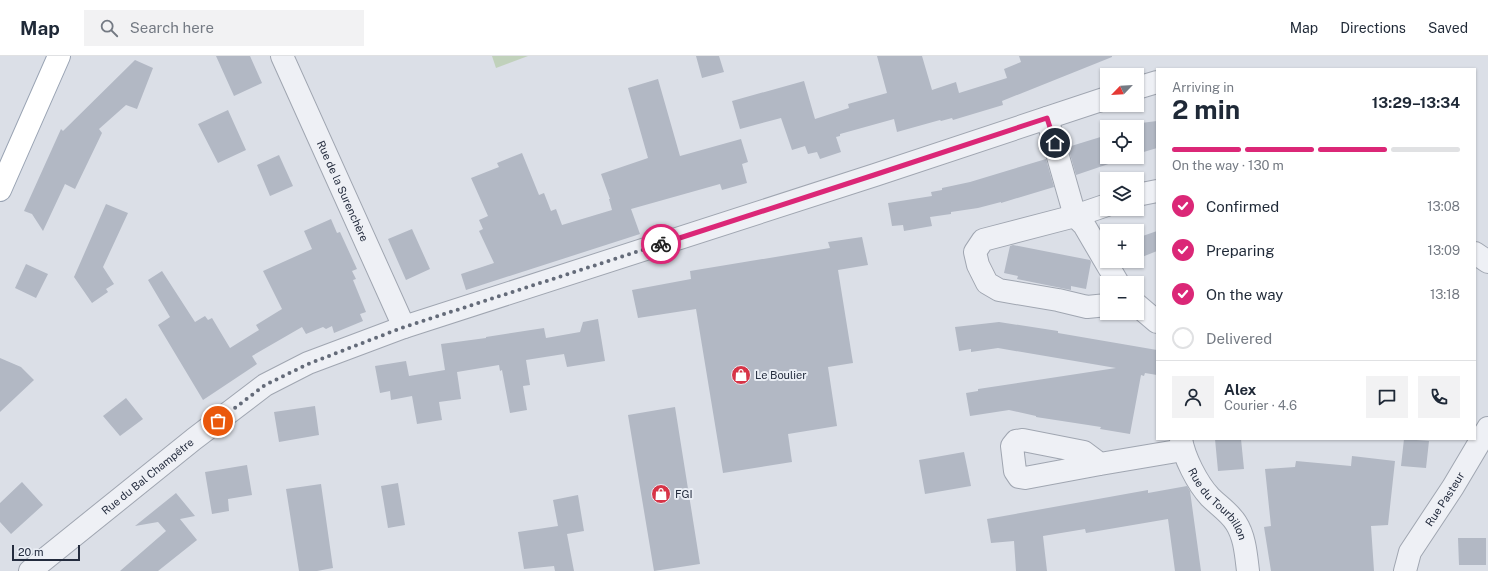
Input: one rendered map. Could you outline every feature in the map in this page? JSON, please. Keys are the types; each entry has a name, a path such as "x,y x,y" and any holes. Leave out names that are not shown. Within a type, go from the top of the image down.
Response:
{"main road":[{"path":"0,190 59,56"}],"street":[{"name":"Rue de la Surenchère","path":"282,56 404,327"},
{"path":"1144,86 1156,82"},
{"name":"Rue du Bal Champêtre","path":"30,571 188,444 265,385 308,364 404,327 1100,100"},
{"path":"1047,118 1076,216 1084,224 1114,276"},
{"path":"1144,194 1156,191"},
{"path":"1100,207 1076,216 983,240 975,252 978,265 987,284 999,290 1087,307 1100,306"},
{"path":"1476,253 1488,262"},
{"path":"1144,311 1156,321"},
{"name":"Rue Pasteur","path":"1405,571 1410,552 1453,487 1488,428"},
{"path":"1100,464 1182,445"},
{"name":"Rue du Tourbillon","path":"1182,445 1198,481 1209,496 1236,523 1243,541 1248,571"}],"green space":[{"path":"492,56 528,56 496,68"}],"building":[{"path":"216,56 250,56 262,83 234,96"},
{"path":"696,56 719,56 724,72 702,78"},
{"path":"877,56 922,56 932,90 956,82 959,93 1007,78 1004,69 1021,62 1019,56 1112,57 1002,101 1003,105 953,120 952,118 940,120 897,132 894,119 840,134 840,136 836,137 841,152 820,159 817,152 808,154 805,146 792,150 781,118 740,129 732,101 804,81 815,119 849,108 848,104 887,93"},
{"path":"135,60 153,68 137,109 126,105 99,129 102,133 75,189 65,184 43,231 32,214 24,211 61,129 63,131"},
{"path":"658,79 680,156 741,139 748,162 742,164 747,183 722,190 720,184 631,209 640,234 466,290 461,274 494,263 479,231 483,229 479,220 488,216 471,178 499,167 497,163 522,153 539,195 544,193 551,211 556,209 562,225 612,210 610,199 601,174 648,158 628,88"},
{"path":"228,110 246,150 218,163 198,124"},
{"path":"1156,121 1156,148 1144,152 1144,123"},
{"path":"1100,137 1100,164 1108,164 1076,175 1068,147"},
{"path":"279,155 293,186 270,196 257,165"},
{"path":"1046,159 1054,187 1001,203 930,217 932,226 904,231 903,225 892,226 888,203 932,196 931,192 942,190 942,188 970,182"},
{"path":"106,204 128,213 103,267 114,284 106,289 108,292 92,303 74,277"},
{"path":"331,219 337,233 340,232 357,269 352,271 356,279 353,280 366,312 360,314 363,321 334,333 332,326 326,329 323,327 306,334 302,327 252,356 257,364 203,400 158,325 170,317 148,280 162,271 195,322 205,316 208,320 212,318 230,348 259,330 256,325 282,309 263,271 312,249 304,231"},
{"path":"412,229 430,269 406,280 388,239"},
{"path":"1156,231 1156,251 1144,256 1144,236"},
{"path":"862,237 868,265 838,270 853,363 828,367 837,426 788,434 792,462 723,473 696,309 638,318 632,290 691,279 690,271 830,248 828,242"},
{"path":"1013,245 1090,260 1091,262 1086,289 1071,286 1071,290 1017,279 1018,276 1004,273 1010,246"},
{"path":"26,264 48,274 36,298 15,288"},
{"path":"598,319 605,361 567,367 564,354 526,360 530,385 523,386 527,410 510,413 502,370 500,371 499,365 457,372 461,399 439,402 442,420 417,424 412,396 391,400 390,391 380,393 375,366 406,361 409,376 445,370 441,344 544,328 546,338 580,332 583,322"},
{"path":"999,322 1058,331 1058,333 1156,350 1156,375 1145,373 1144,376 1141,375 1130,434 1100,429 1101,427 1036,417 1009,410 970,416 966,393 978,391 978,389 1116,368 998,348 971,352 971,349 959,351 955,327"},
{"path":"0,358 21,367 34,380 0,412"},
{"path":"126,398 143,419 120,436 103,416"},
{"path":"315,406 319,435 279,442 274,412"},
{"path":"675,407 700,564 654,571 628,415"},
{"path":"1215,440 1241,440 1244,469 1218,471"},
{"path":"1404,440 1429,441 1426,468 1401,466"},
{"path":"964,452 971,486 925,494 919,460"},
{"path":"1352,456 1395,461 1388,525 1371,526 1374,571 1271,571 1264,527 1271,526 1265,469 1295,467 1296,461 1351,466"},
{"path":"247,465 252,495 228,499 229,511 212,514 205,472"},
{"path":"22,482 43,505 11,534 0,522 0,503"},
{"path":"398,483 405,525 388,528 381,486"},
{"path":"321,484 333,568 317,571 299,571 286,489"},
{"path":"1187,486 1190,491 1201,571 1175,571 1168,519 1086,533 1085,529 1043,536 1047,571 1016,571 1014,541 991,543 987,519 1148,490 1148,493"},
{"path":"176,493 195,516 180,519 197,540 158,571 120,571 166,531 158,522 135,526"},
{"path":"578,495 584,531 567,534 574,571 555,571 554,566 524,569 518,532 558,526 553,500"},
{"path":"1458,538 1486,538 1486,565 1459,565"}],"way so far":[{"path":"218,421 265,385 308,364 404,327 661,244"}],"place":[{"name":"Le Boulier","path":"741,375"},
{"name":"FGI","path":"661,494"}],"route":[{"path":"661,244 1047,118 1055,143"}]}
